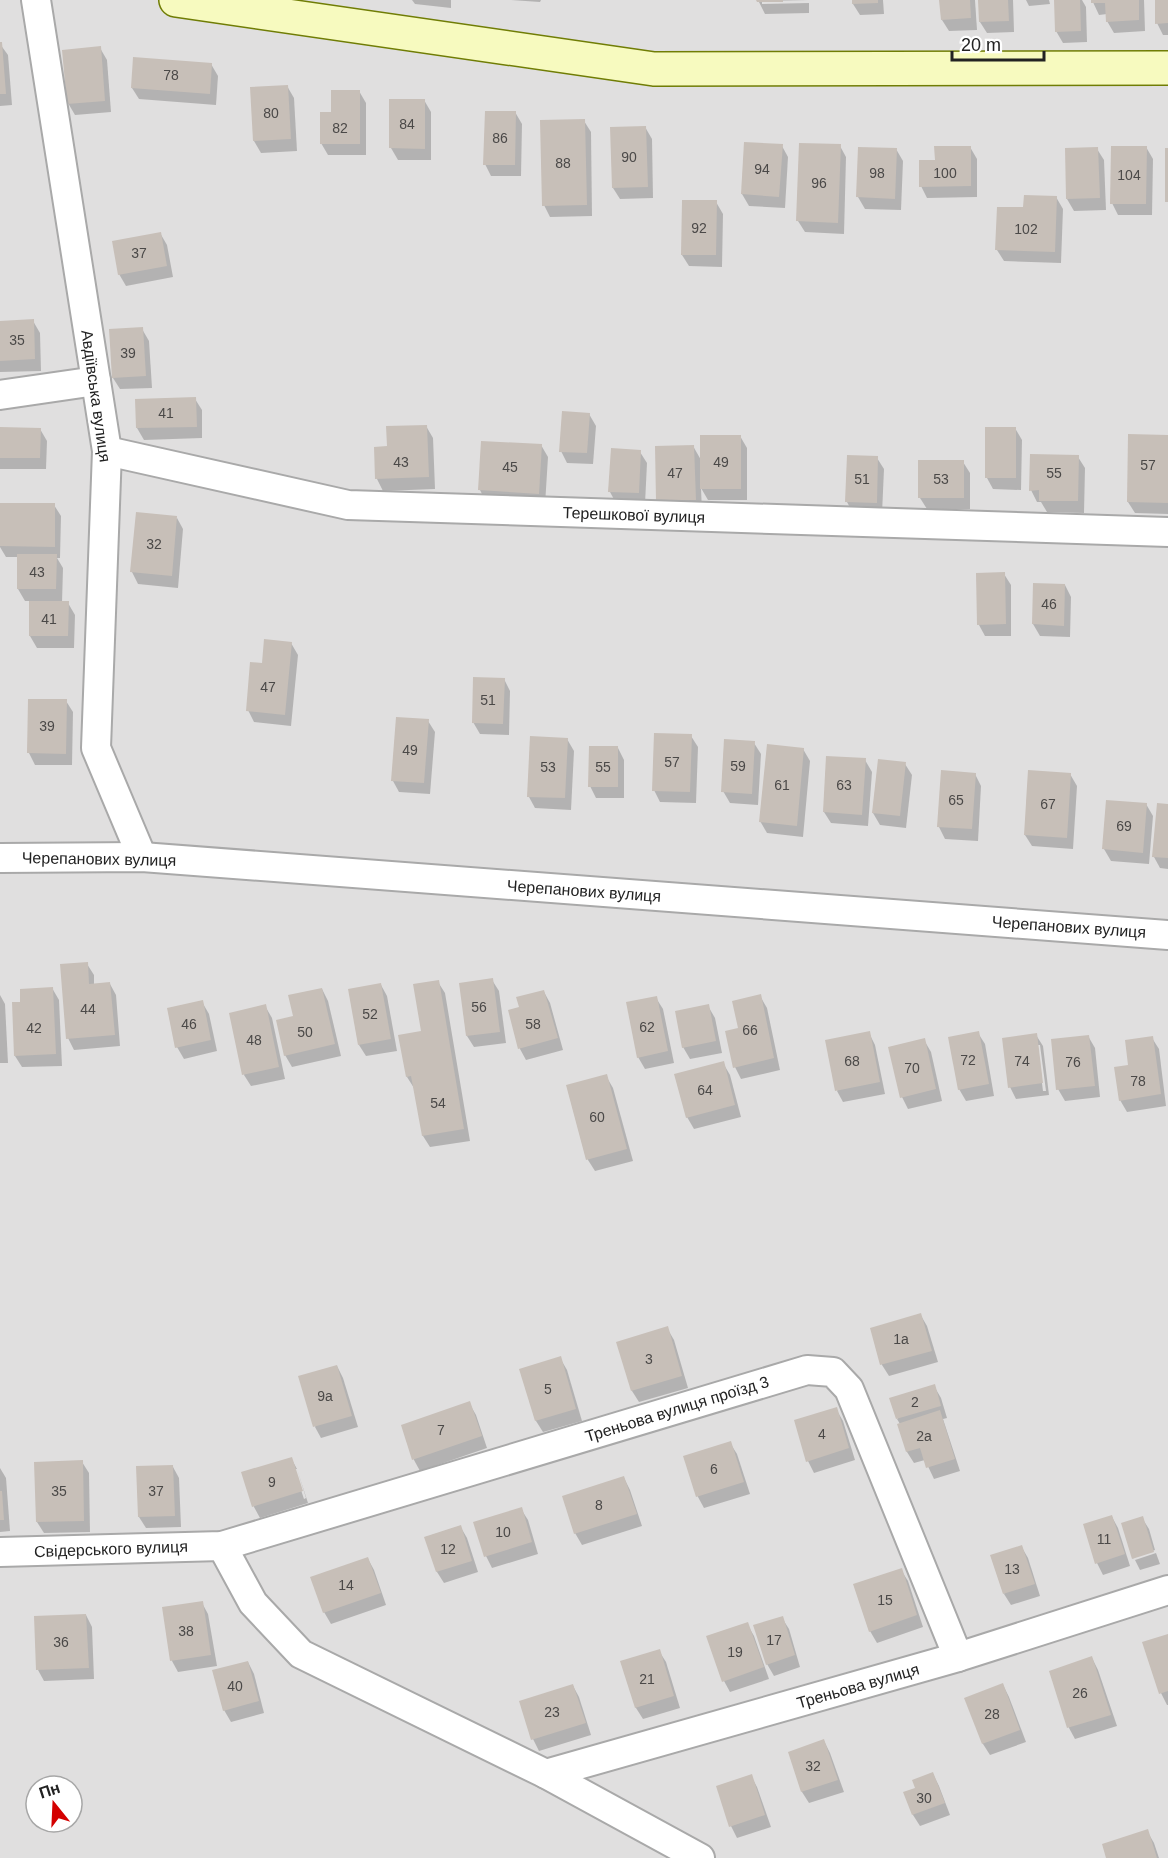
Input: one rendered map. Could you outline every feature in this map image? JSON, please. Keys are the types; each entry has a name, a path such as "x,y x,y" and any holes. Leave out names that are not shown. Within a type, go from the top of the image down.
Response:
{"street":[{"name":"Авдіївська вулиця","path":"36,0 107,451 96,748 142,857"},
{"path":"176,0 654,69 1168,68"},
{"path":"0,395 96,381"},
{"name":"Терешкової вулиця","path":"107,451 348,506 1168,532"},
{"name":"Черепанових вулиця","path":"0,858 142,857 1168,935"},
{"name":"Треньова вулиця проїзд 3","path":"222,1545 807,1370 833,1372 849,1389 958,1657"},
{"path":"222,1545 253,1603 302,1654 546,1774 700,1858"},
{"name":"Свiдерського вулиця","path":"0,1552 222,1545"},
{"name":"Треньова вулиця","path":"546,1774 958,1657 1168,1590"}],"shaded area":[{"path":"0,0 1168,0 1168,1858 0,1858"}],"building":[{"path":"756,0 783,0 783,2 757,2"},
{"path":"852,0 878,0 878,3 852,4"},
{"path":"939,0 970,0 971,18 941,20"},
{"path":"978,0 1008,0 1009,21 979,22"},
{"path":"1054,0 1080,0 1081,31 1055,32"},
{"path":"1091,0 1139,0 1139,20 1106,22 1105,3 1091,3"},
{"path":"1155,0 1168,0 1168,23 1155,24"},
{"path":"0,42 2,42 6,94 0,94"},
{"path":"101,46 105,101 67,104 62,50"},
{"path":"133,57 212,63 210,94 131,88"},
{"path":"288,85 291,139 253,141 250,87"},
{"path":"331,90 360,90 360,144 320,144 320,112 331,112"},
{"path":"389,99 425,99 425,149 389,148"},
{"path":"485,111 516,111 515,165 483,165"},
{"path":"585,119 587,205 542,206 540,120"},
{"path":"646,126 648,187 612,188 610,127"},
{"path":"744,142 783,144 779,197 741,194"},
{"path":"799,143 841,144 838,223 796,221"},
{"path":"934,146 971,146 971,186 919,187 919,160 935,160"},
{"path":"1111,146 1147,146 1146,204 1110,204"},
{"path":"858,147 897,148 895,199 856,197"},
{"path":"1098,147 1100,198 1066,199 1065,148"},
{"path":"1165,148 1168,148 1168,202 1165,202"},
{"path":"1024,195 1057,196 1055,252 995,250 997,207 1023,207"},
{"path":"682,200 717,200 716,255 681,255"},
{"path":"161,232 167,266 118,275 112,241"},
{"path":"34,319 35,359 0,361 0,321"},
{"path":"143,327 146,376 112,378 109,329"},
{"path":"196,397 197,427 136,428 135,399"},
{"path":"562,411 590,413 587,453 559,452"},
{"path":"427,425 429,477 375,479 374,447 387,446 386,426"},
{"path":"0,427 41,428 40,458 0,458"},
{"path":"985,427 1016,427 1016,478 985,478"},
{"path":"1128,434 1168,435 1168,503 1127,502"},
{"path":"700,435 741,435 741,489 700,489"},
{"path":"481,441 542,444 539,494 478,490"},
{"path":"694,445 696,500 656,501 655,446"},
{"path":"611,448 641,450 639,493 608,492"},
{"path":"1030,454 1079,455 1078,501 1039,501 1039,490 1029,491"},
{"path":"847,455 878,456 877,503 845,502"},
{"path":"918,460 964,460 964,498 918,498"},
{"path":"0,503 55,503 55,547 0,546"},
{"path":"136,512 177,516 172,576 130,572"},
{"path":"17,554 57,554 56,589 17,589"},
{"path":"1005,572 1006,624 977,625 976,573"},
{"path":"1033,583 1065,584 1064,626 1032,624"},
{"path":"29,601 69,601 68,636 29,636"},
{"path":"264,639 292,642 285,715 246,711 250,662 262,663"},
{"path":"473,677 505,678 503,724 472,723"},
{"path":"28,699 67,699 66,754 27,753"},
{"path":"396,717 429,719 424,783 391,781"},
{"path":"654,733 692,734 690,792 652,791"},
{"path":"530,736 568,738 565,798 527,797"},
{"path":"724,739 755,741 752,794 721,792"},
{"path":"767,744 804,748 797,826 759,822"},
{"path":"589,746 618,746 618,787 588,787"},
{"path":"826,756 866,758 862,815 823,812"},
{"path":"878,759 906,762 900,816 872,813"},
{"path":"941,770 976,773 972,829 937,827"},
{"path":"1028,770 1071,773 1067,838 1024,835"},
{"path":"1106,800 1147,803 1143,853 1102,849"},
{"path":"1157,803 1168,804 1168,858 1152,857"},
{"path":"88,962 89,984 110,982 115,1035 66,1039 60,964"},
{"path":"493,978 500,1032 466,1036 459,983"},
{"path":"439,980 464,1129 422,1136 411,1076 406,1077 398,1035 421,1031 413,984"},
{"path":"381,983 391,1039 358,1045 348,989"},
{"path":"53,987 56,1054 14,1056 12,1002 20,1002 20,989"},
{"path":"322,988 335,1044 284,1056 276,1020 293,1016 288,995"},
{"path":"544,990 558,1038 518,1049 508,1010 519,1007 516,997"},
{"path":"761,994 774,1058 733,1068 725,1031 738,1028 732,1001"},
{"path":"657,996 668,1051 637,1058 626,1002"},
{"path":"203,1000 211,1040 175,1048 167,1008"},
{"path":"266,1004 279,1067 242,1075 229,1013"},
{"path":"709,1004 716,1041 682,1048 675,1011"},
{"path":"870,1031 880,1082 835,1091 825,1040"},
{"path":"979,1031 989,1084 958,1090 948,1037"},
{"path":"1037,1033 1043,1083 1008,1088 1002,1038"},
{"path":"1089,1035 1095,1086 1056,1090 1051,1039"},
{"path":"1153,1036 1161,1094 1119,1101 1114,1067 1128,1065 1125,1040"},
{"path":"925,1038 936,1089 900,1098 888,1047"},
{"path":"724,1061 735,1105 686,1118 674,1074"},
{"path":"607,1074 627,1149 586,1160 566,1085"},
{"path":"921,1313 932,1351 880,1365 870,1328"},
{"path":"668,1326 682,1376 631,1391 616,1342"},
{"path":"561,1356 576,1409 535,1421 519,1369"},
{"path":"337,1365 352,1416 313,1427 298,1376"},
{"path":"935,1384 941,1406 896,1419 889,1398"},
{"path":"470,1401 482,1436 412,1460 401,1425"},
{"path":"837,1407 849,1448 806,1462 794,1420"},
{"path":"940,1410 955,1459 926,1468 920,1448 906,1452 897,1424"},
{"path":"731,1441 744,1482 696,1497 683,1456"},
{"path":"292,1457 303,1491 252,1507 241,1472"},
{"path":"83,1460 84,1521 36,1522 34,1462"},
{"path":"173,1465 175,1516 138,1517 136,1466"},
{"path":"624,1476 637,1514 574,1534 562,1496"},
{"path":"0,1491 2,1491 4,1520 0,1520"},
{"path":"522,1507 532,1542 484,1557 473,1522"},
{"path":"1112,1515 1125,1554 1095,1564 1083,1524"},
{"path":"1143,1516 1154,1552 1132,1559 1121,1523"},
{"path":"461,1525 472,1561 436,1572 424,1537"},
{"path":"1022,1545 1035,1584 1003,1594 990,1555"},
{"path":"368,1557 381,1593 323,1613 310,1577"},
{"path":"902,1568 917,1615 869,1632 853,1584"},
{"path":"203,1601 211,1655 170,1661 162,1607"},
{"path":"86,1614 89,1668 36,1670 34,1616"},
{"path":"783,1616 795,1655 766,1665 753,1625"},
{"path":"748,1622 764,1667 722,1682 706,1636"},
{"path":"1168,1634 1168,1691 1159,1694 1142,1642"},
{"path":"660,1649 674,1696 635,1708 620,1661"},
{"path":"1092,1656 1111,1715 1067,1728 1049,1671"},
{"path":"248,1661 259,1701 223,1711 212,1670"},
{"path":"1003,1683 1020,1730 982,1744 964,1698"},
{"path":"573,1684 586,1723 531,1740 519,1701"},
{"path":"824,1739 838,1780 801,1792 788,1752"},
{"path":"933,1772 945,1803 912,1815 903,1792 915,1788 912,1780"},
{"path":"752,1774 765,1815 729,1827 716,1786"},
{"path":"1148,1829 1157,1858 1106,1858 1102,1844"}]}
